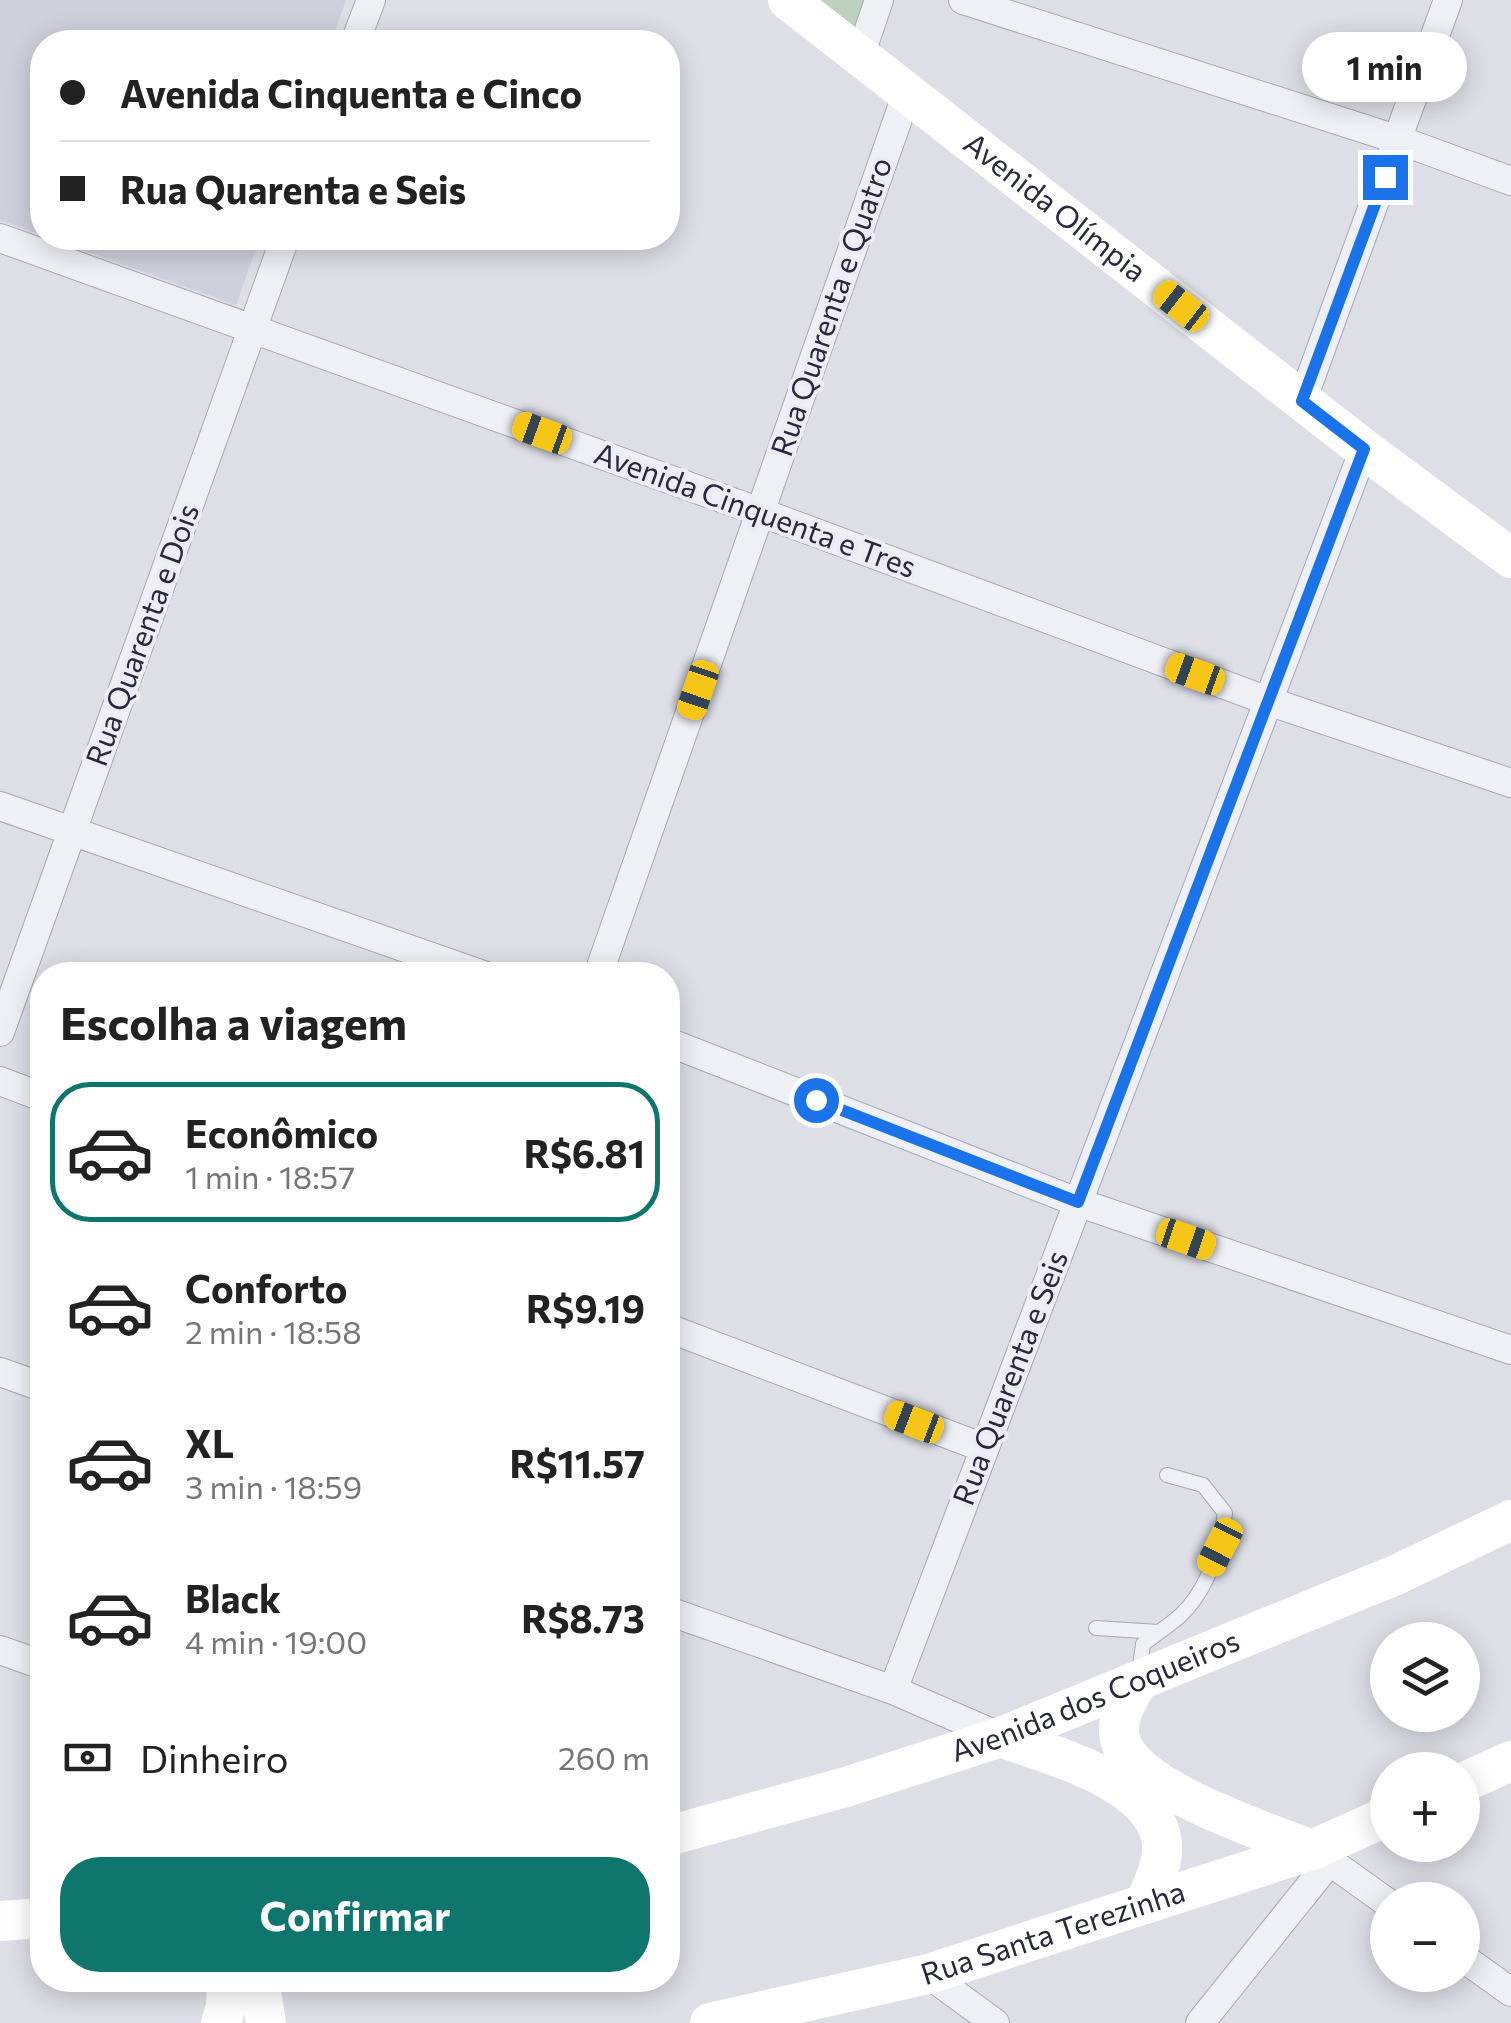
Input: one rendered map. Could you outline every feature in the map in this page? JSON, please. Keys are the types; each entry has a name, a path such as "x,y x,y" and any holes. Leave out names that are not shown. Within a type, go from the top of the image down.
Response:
{"main road":[{"name":"Avenida Olímpia","path":"788,0 1364,449 1511,558"},
{"name":"Avenida dos Coqueiros","path":"680,1833 846,1787 1001,1737 1398,1574 1511,1520"},
{"path":"1138,1681 1120,1716 1120,1741 1132,1763 1154,1782 1321,1856"},
{"path":"1001,1737 1086,1768 1119,1785 1144,1807 1161,1836 1160,1864 1144,1904"},
{"path":"1480,1775 1511,1761"},
{"name":"Rua Santa Terezinha","path":"710,2023 928,1974 1144,1904 1321,1856 1370,1827"},
{"path":"0,1921 30,1919"},
{"path":"220,2023 227,1992"},
{"path":"261,1992 266,2023"}],"street":[{"path":"359,30 370,0"},
{"path":"860,56 880,0"},
{"path":"962,0 1399,140 1511,182"},
{"path":"1302,401 1448,0"},
{"name":"Rua Quarenta e Quatro","path":"603,962 907,93"},
{"name":"Avenida Cinquenta e Tres","path":"0,238 30,249"},
{"name":"Avenida Cinquenta e Tres","path":"33,250 760,512 1268,701 1511,783"},
{"name":"Rua Quarenta e Dois","path":"0,1032 281,250"},
{"name":"Rua Quarenta e Seis","path":"892,1690 1364,449"},
{"path":"0,806 445,962"},
{"path":"680,1047 1078,1202 1511,1350"},
{"path":"0,1081 30,1092"},
{"path":"680,1333 984,1448"},
{"path":"0,1372 30,1383"},
{"path":"680,1614 892,1690 1001,1737"},
{"path":"0,1650 30,1661"},
{"path":"1200,2023 1321,1856 1370,1890"},
{"path":"1480,1970 1511,1992"},
{"path":"928,1974 995,2023"}],"lane":[{"path":"1138,1681 1143,1644 1192,1602 1220,1547 1225,1513 1203,1485 1167,1475"},
{"path":"1096,1628 1158,1632"}],"shaded area":[{"path":"0,0 346,0 335,30 30,30 30,231 0,220"},
{"path":"82,250 256,250 236,305"}],"green space":[{"path":"802,0 870,0 855,41"}],"route":[{"path":"816,1100 1078,1202 1364,449 1302,401 1385,177"}]}
